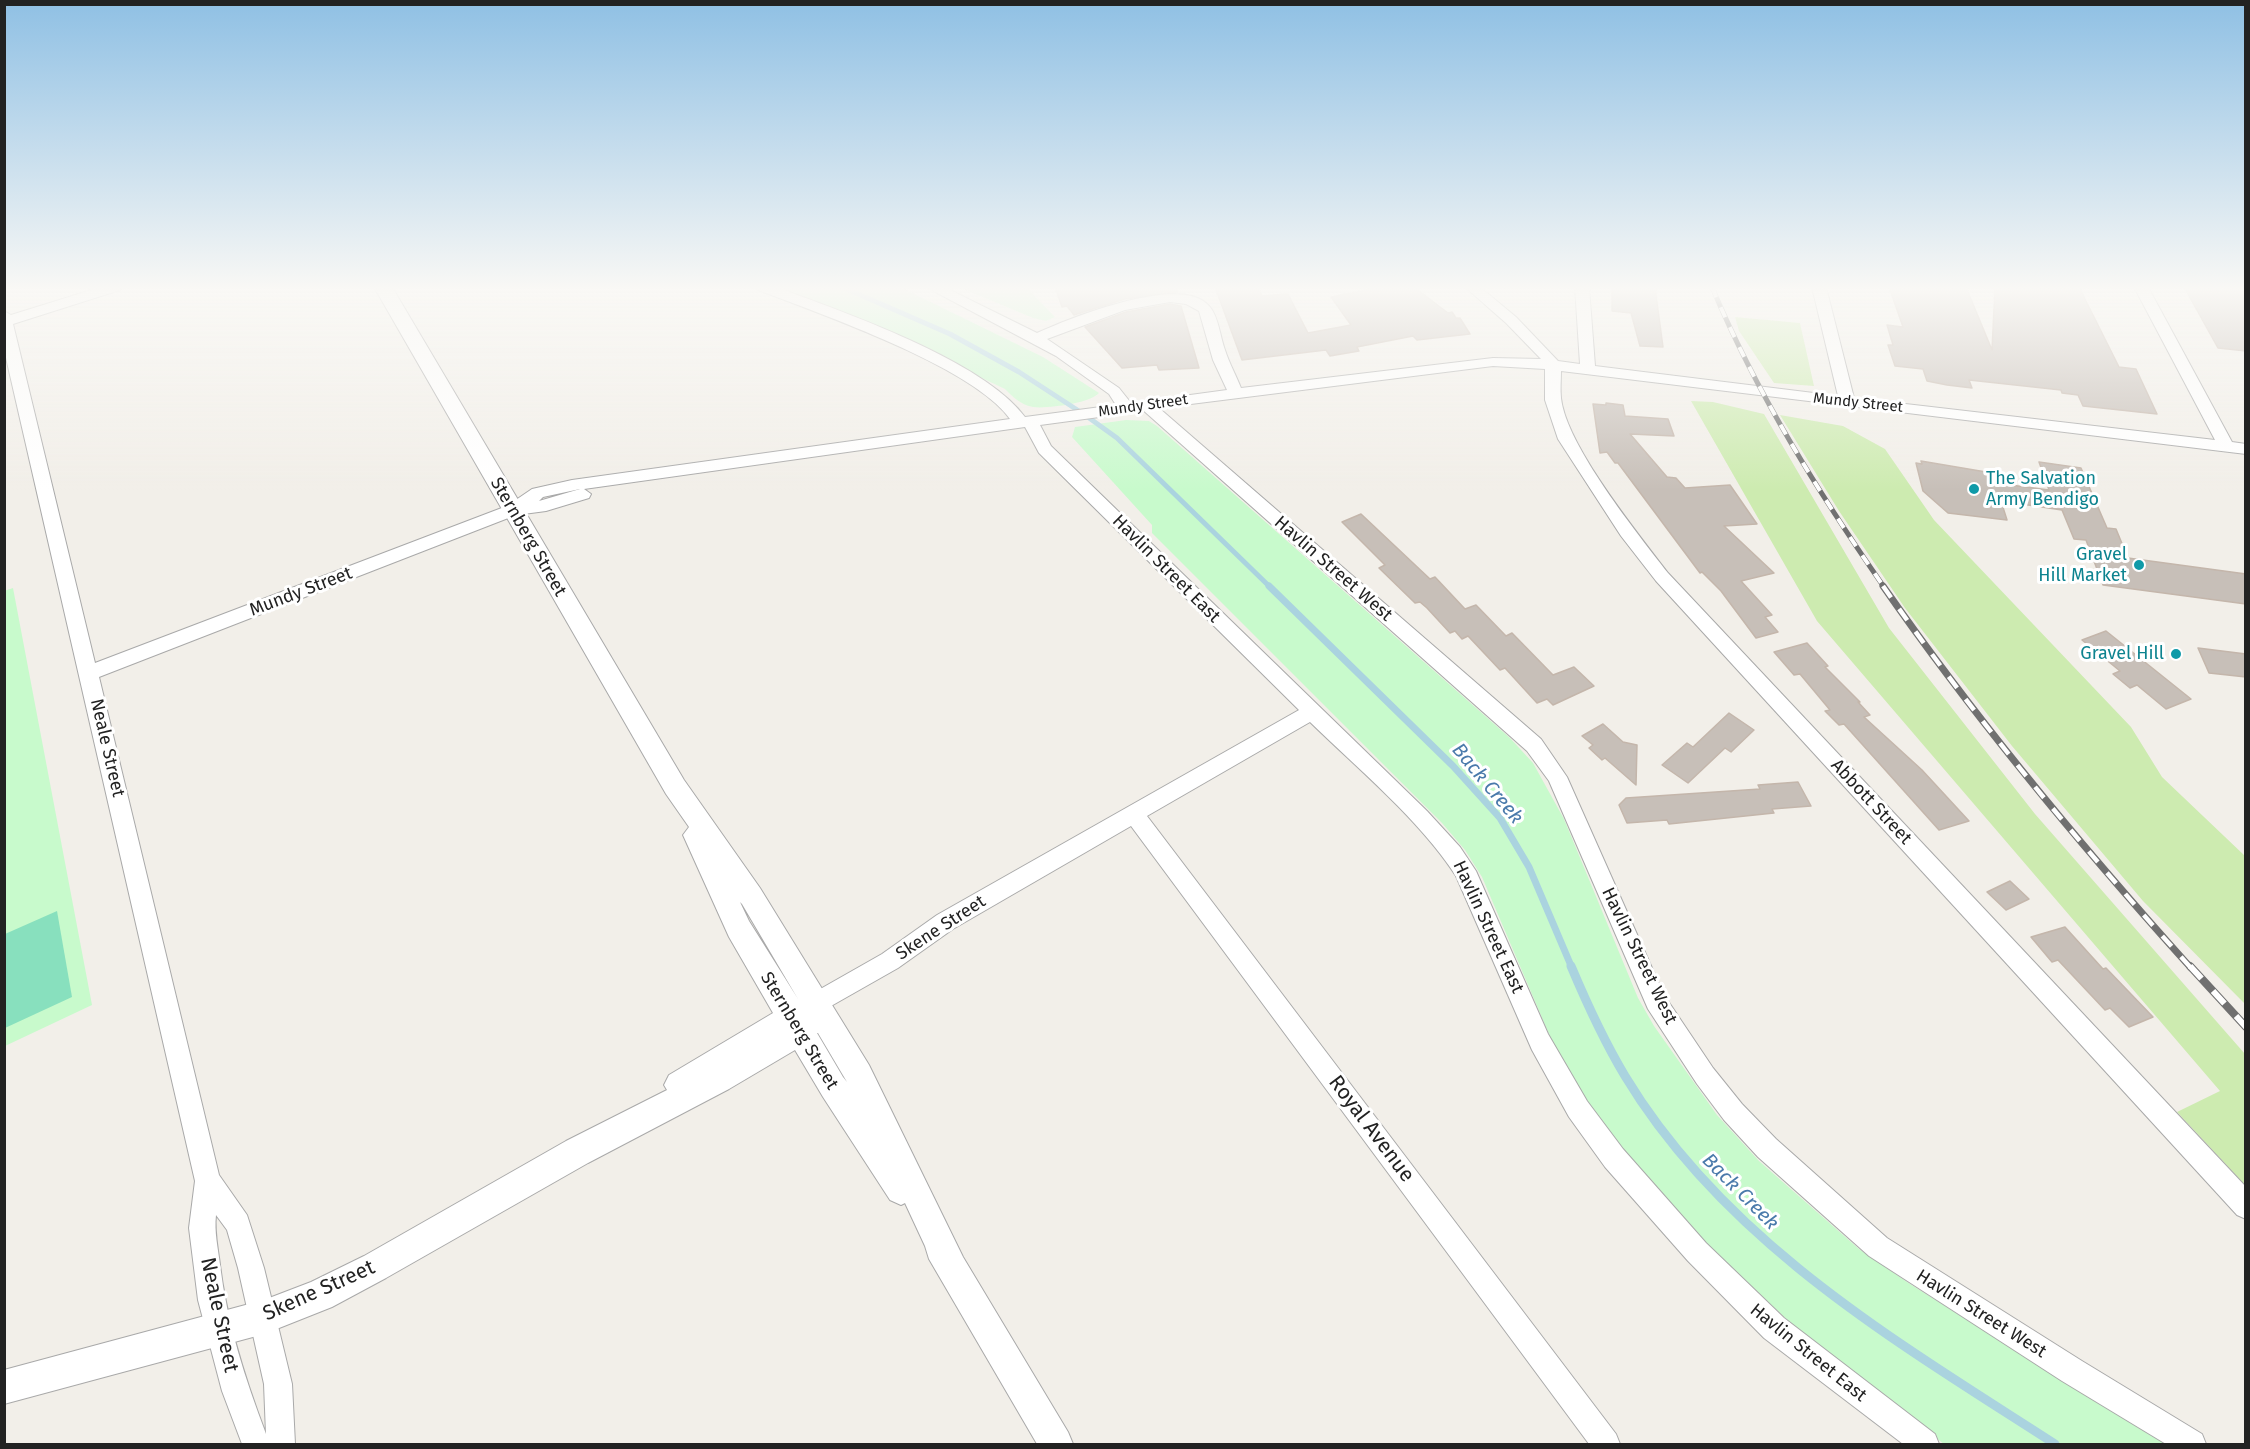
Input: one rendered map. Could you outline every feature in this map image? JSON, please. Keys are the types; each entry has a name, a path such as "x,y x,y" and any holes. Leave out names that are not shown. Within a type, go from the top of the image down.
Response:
{"street":[{"name":"Neale Street","path":"13,355 208,1182 202,1228 211,1300 246,1421 256,1444"},
{"name":"Sternberg Street","path":"422,355 675,786 750,896 859,1075 949,1261"},
{"name":"Havlin Street East","path":"922,355 978,384 1017,414 1045,449 1420,817 1459,862 1476,893 1545,1052 1578,1109 1614,1158 1697,1252 1774,1329 1925,1444"},
{"name":"Havlin Street West","path":"1061,355 1137,406 1158,417 1534,745 1557,777 1656,1002 1705,1076 1733,1112 1767,1148 1878,1247 2062,1365 2192,1444"},
{"path":"1219,355 1236,393"},
{"path":"1545,355 1553,365"},
{"path":"1587,355 1588,371"},
{"path":"1836,355 1847,402"},
{"path":"2177,355 2227,447"},
{"name":"Mundy Street","path":"90,673 513,510 546,505 650,476 1137,406 1472,363 1515,362 1553,365 2246,449"},
{"name":"Abbott Street","path":"1553,365 1553,400 1566,439 1642,553 2246,1206"},
{"name":"Skene Street","path":"4,1387 264,1317 303,1303 345,1283 577,1152 718,1079 818,1007 890,961 945,922 1311,712"},
{"name":"Sternberg Street","path":"675,786 728,907 795,1024 832,1087 949,1261 1056,1444"},
{"name":"Royal Avenue","path":"1134,814 1606,1444"},
{"name":"Neale Street","path":"208,1182 238,1224 264,1317 278,1383 281,1444"}],"green space":[{"path":"932,355 1038,355 1099,393 1087,400 1048,407 1033,407 1017,400 1005,389"},
{"path":"1755,355 1807,355 1814,386 1774,383"},
{"path":"1691,401 1713,402 1764,414 1889,628 2035,814 2245,1054 2245,1185 2177,1112 2220,1091 1817,621"},
{"path":"1780,415 1843,426 1885,449 1934,520 2131,727 2162,777 2245,856 2245,1004 2143,901 2012,746 1905,608 1839,511"},
{"path":"1126,420 1149,421 1157,426 1510,738 1533,763 1564,819 1638,998 1654,1026 1717,1115 1759,1161 1859,1249 1910,1284 2166,1444 1944,1444 1812,1343 1677,1217 1601,1126 1551,1039 1482,877 1465,850 1442,823 1152,533 1152,525 1072,437 1075,427"},
{"path":"13,588 92,1005 5,1046 4,591"},
{"path":"57,911 72,997 5,1028 5,934"}],"building":[{"path":"1110,355 1195,355 1199,368 1159,370 1157,365 1122,368"},
{"path":"1240,355 1287,355 1242,360"},
{"path":"1891,355 2113,355 2119,367 2136,369 2157,414 2083,406 2078,395 2062,393 2061,390 1969,380 1972,388 1947,385 1927,381 1923,369 1895,366"},
{"path":"1606,403 1623,405 1625,416 1668,419 1674,436 1630,434 1667,477 1676,478 1685,488 1730,485 1757,524 1724,526 1774,573 1741,581 1772,615 1765,617 1778,632 1756,638 1721,591 1702,572 1700,573 1618,463 1615,463 1607,452 1600,453 1593,404 1606,405"},
{"path":"1921,461 1992,473 1995,483 2049,490 2039,462 2081,468 2107,528 2116,529 2128,558 2246,574 2246,604 2103,585 2086,540 2074,539 2062,510 2001,501 2007,520 1948,513 1923,491 1916,463 1922,464"},
{"path":"1361,514 1430,579 1435,577 1465,609 1476,605 1506,636 1512,633 1553,675 1574,667 1594,686 1553,705 1547,699 1537,703 1505,668 1500,670 1468,636 1462,639 1455,631 1450,633 1427,608 1420,602 1415,603 1379,568 1385,565 1342,522"},
{"path":"2106,631 2191,699 2166,709 2137,685 2130,688 2113,674 2120,671 2082,640"},
{"path":"1807,643 1828,666 1825,667 1870,715 1864,717 1922,770 1969,821 1939,830 1844,724 1839,725 1825,711 1830,710 1800,674 1794,675 1774,652"},
{"path":"2198,648 2246,654 2246,677 2209,673"},
{"path":"1729,713 1754,730 1731,752 1725,748 1688,783 1662,765 1687,743 1693,747"},
{"path":"1603,724 1623,742 1637,745 1636,785 1605,758 1602,760 1589,748 1593,745 1582,736"},
{"path":"1798,782 1811,806 1772,809 1774,813 1669,824 1667,820 1627,823 1619,805 1626,798 1760,789 1758,785"},
{"path":"2010,881 2029,899 2006,910 1987,892"},
{"path":"2065,927 2103,969 2106,968 2153,1017 2129,1027 2110,1008 2105,1010 2058,960 2052,962 2031,937"}],"waterway":[{"name":"Back Creek","path":"987,355 1019,372 1117,438 1270,587"},
{"name":"Back Creek","path":"1269,586 1453,766 1500,818 1529,867 1572,968"},
{"name":"Back Creek","path":"1571,966 1596,1022 1625,1076 1666,1135 1712,1189 1763,1238 1818,1284 1935,1367 2055,1444"}],"railway":[{"path":"1743,355 1812,479 1884,587"},
{"path":"1883,586 1955,685 2031,782 2191,968"},
{"path":"2190,966 2246,1027"}],"place":[{"name":"The Salvation Army Bendigo","path":"1974,489"},
{"name":"Gravel Hill Market","path":"2139,565"},
{"name":"Gravel Hill","path":"2176,654"}]}
